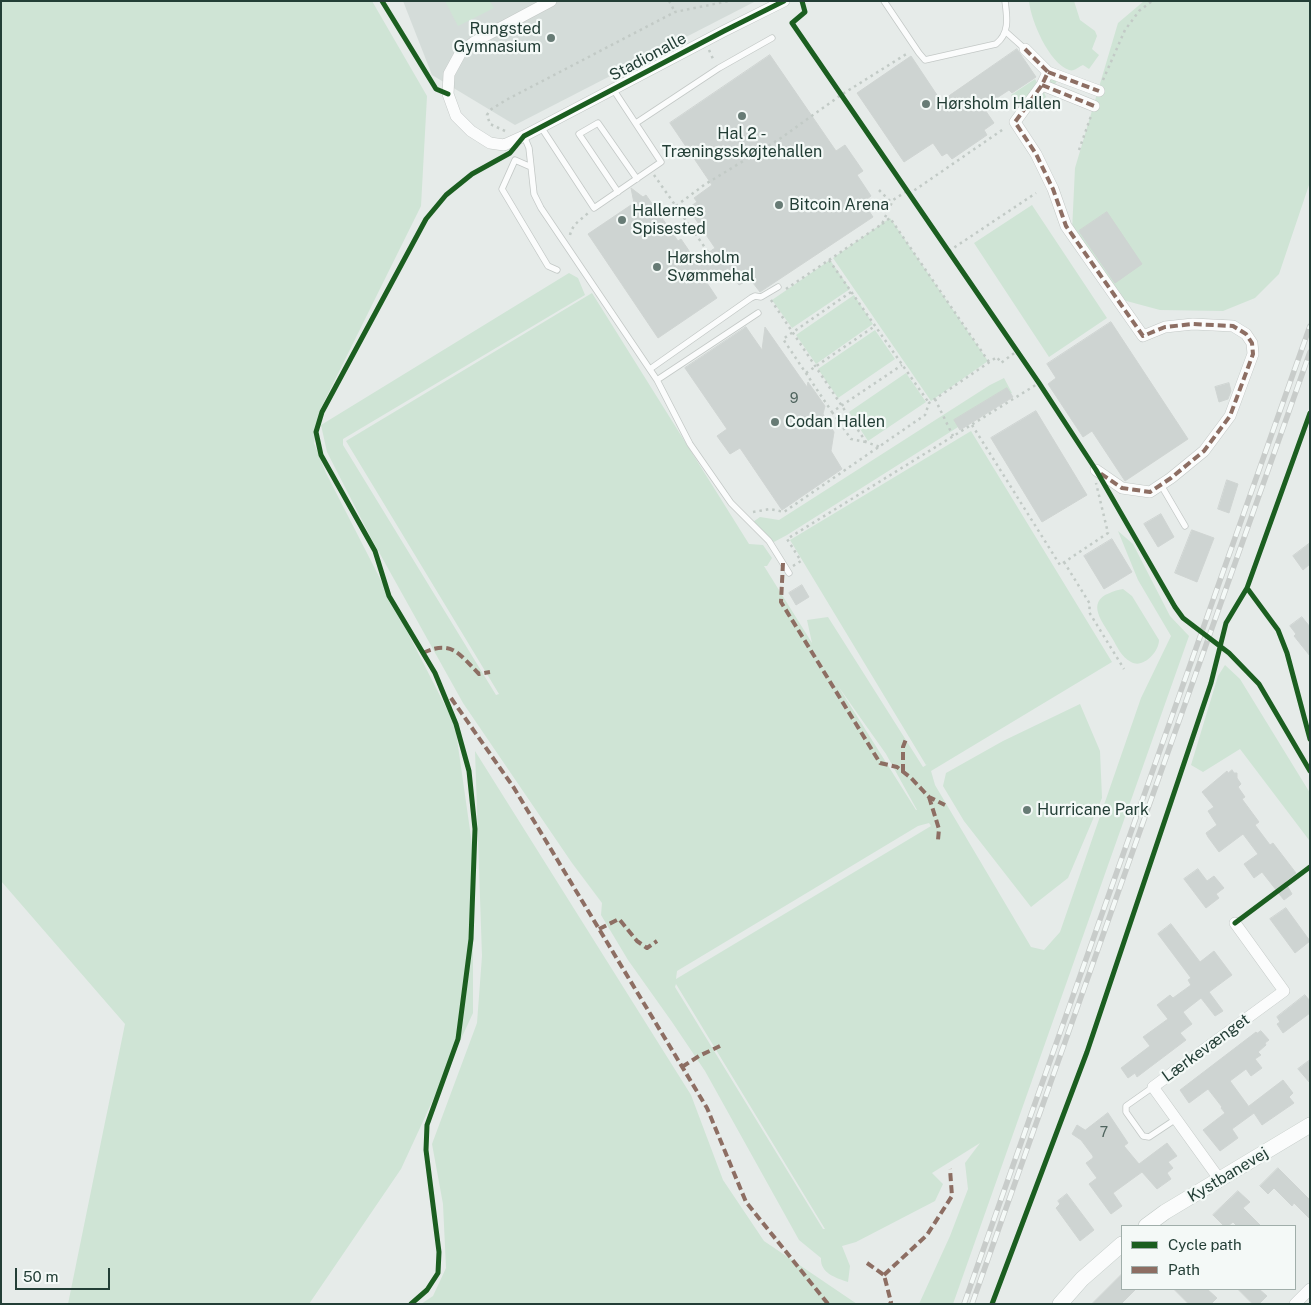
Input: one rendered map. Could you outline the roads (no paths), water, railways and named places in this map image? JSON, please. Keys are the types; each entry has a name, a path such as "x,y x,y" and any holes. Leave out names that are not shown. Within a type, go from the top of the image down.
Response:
{"street":[{"name":"Stadionalle","path":"551,1 474,42 461,52 449,74 448,94 456,116 471,131 490,143 504,145 524,136 784,1"},
{"path":"1025,49 1048,72 1099,91"},
{"path":"1048,72 1042,85 1015,122 1036,154 1053,189 1066,226 1144,336 1165,327 1193,324 1233,326 1246,334 1252,343 1253,354 1230,416 1204,451 1172,478 1150,492 1122,488 1096,470"},
{"path":"1042,85 1094,106"},
{"name":"Lærkevænget","path":"1220,1180 1153,1087 1284,991 1235,923"},
{"name":"Kystbanevej","path":"1147,1225 1310,1125"},
{"path":"1060,1304 1082,1279 1121,1245"},
{"path":"1295,1304 1310,1289"}],"lane":[{"path":"884,1 925,60 996,44 1003,39 1006,32 1005,1"},
{"path":"1006,32 1025,49"},
{"path":"636,123 719,68 772,38"},
{"path":"541,127 594,208 661,162 613,89"},
{"path":"618,192 579,134 598,123 638,179"},
{"path":"524,136 529,148 534,194 540,208 657,380 690,444 731,503 769,541 788,571"},
{"path":"530,167 515,160 502,189 548,266 557,270"},
{"path":"650,369 751,298 755,296 761,297 778,287"},
{"path":"657,380 758,313"},
{"path":"1161,485 1185,526"},
{"path":"1153,1087 1126,1106 1126,1112 1143,1136 1149,1137 1176,1119"}],"railway":[{"path":"964,1304 1310,326"},
{"path":"972,1304 1310,352"}],"place":[{"name":"Rungsted Gymnasium","path":"551,38"},
{"name":"Hørsholm Hallen","path":"926,104"},
{"name":"Hal 2 - Træningsskøjtehallen","path":"742,116"},
{"name":"Bitcoin Arena","path":"779,205"},
{"name":"Hallernes Spisested","path":"622,220"},
{"name":"Hørsholm Svømmehal","path":"657,267"},
{"name":"Codan Hallen","path":"775,422"},
{"name":"Hurricane Park","path":"1027,810"}]}
